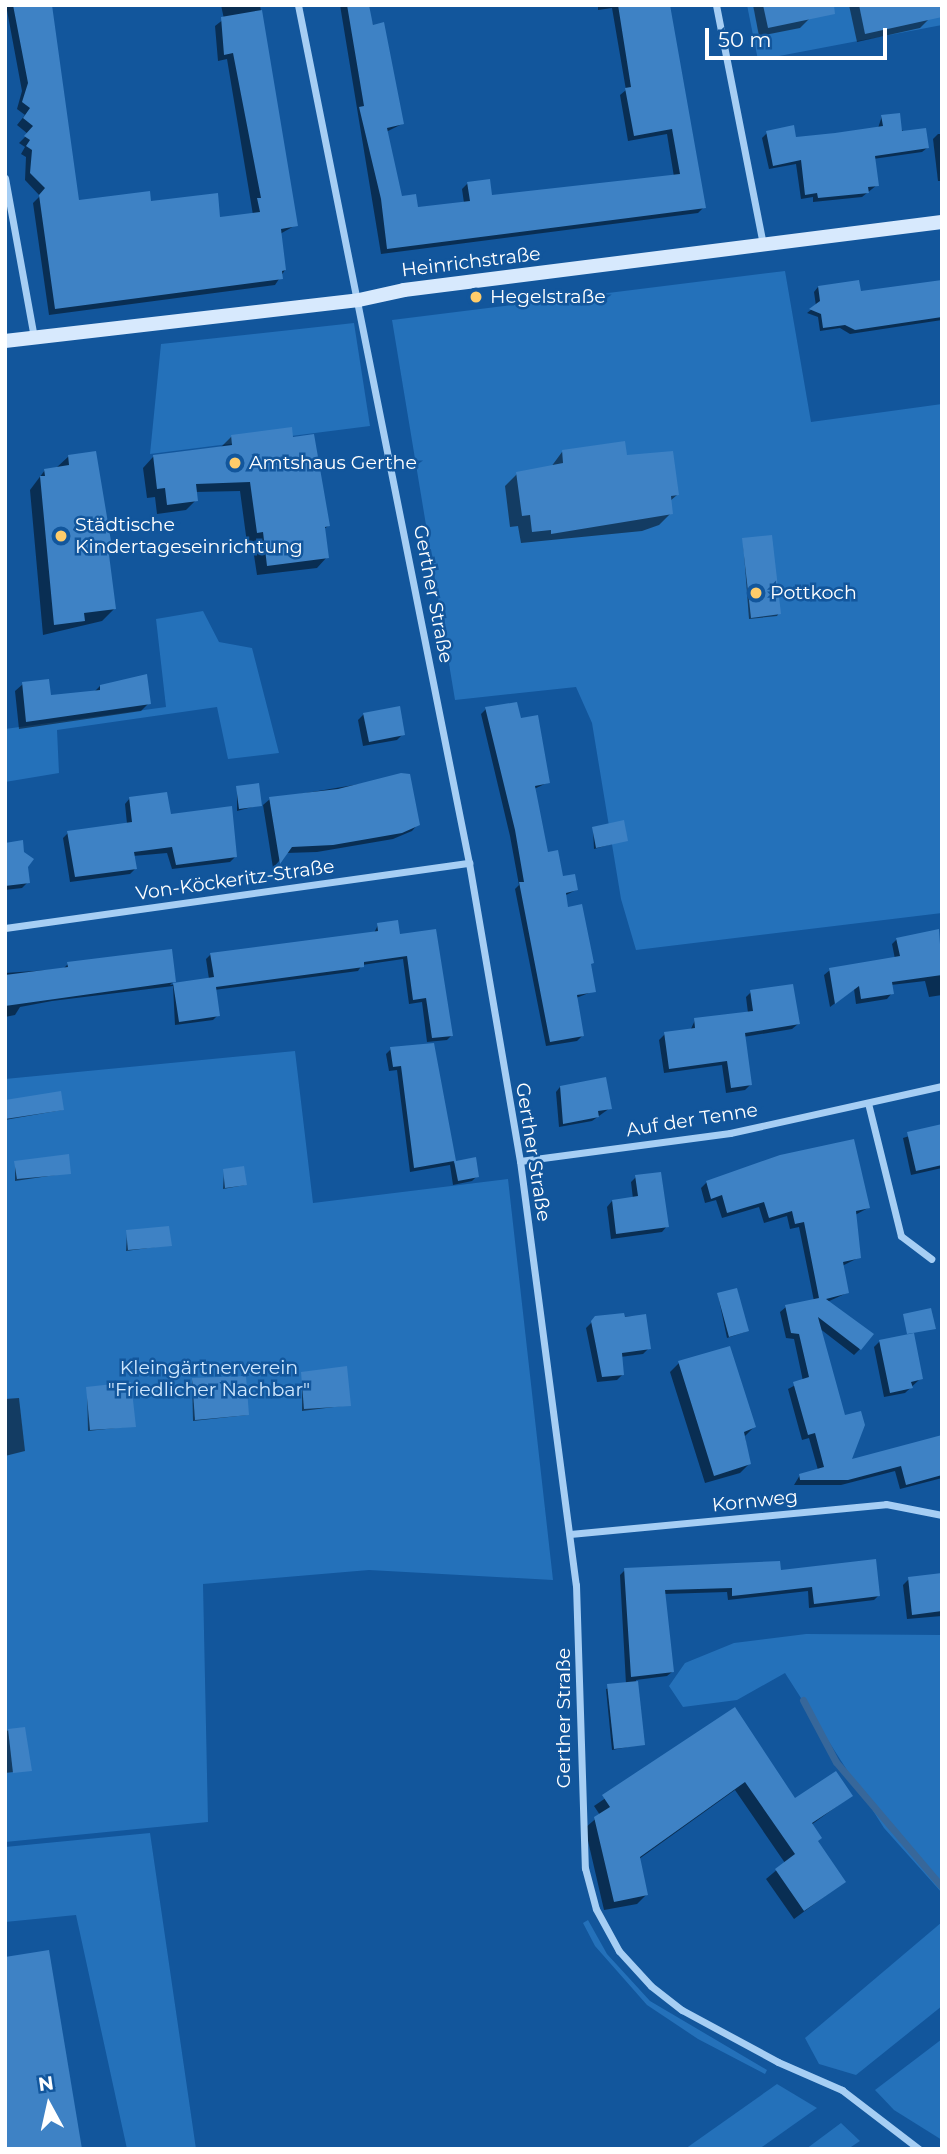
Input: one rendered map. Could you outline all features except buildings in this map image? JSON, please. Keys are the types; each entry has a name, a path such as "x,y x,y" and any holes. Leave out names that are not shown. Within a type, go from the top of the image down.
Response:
{"street":[{"name":"Gerther Straße","path":"298,5 344,251 359,300 469,863 520,1161 570,1534 579,1627 585,1868 606,1932 650,1986 682,2010 778,2062 842,2090 919,2149"},
{"path":"716,5 763,244"},
{"path":"5,178 34,338"},
{"name":"Heinrichstraße","path":"5,341 359,300 404,290 942,222"},
{"name":"Von-Köckeritz-Straße","path":"5,928 469,863"},
{"name":"Auf der Tenne","path":"520,1161 730,1133 942,1086"},
{"path":"868,1103 901,1236 931,1259"},
{"name":"Kornweg","path":"570,1534 886,1504 942,1515"}],"green space":[{"path":"747,5 942,5 942,25 758,60"},
{"path":"785,271 811,422 942,404 942,913 636,950 621,899 592,723 576,687 455,700 392,320"},
{"path":"354,323 370,426 150,454 161,344"},
{"path":"203,611 219,642 252,648 279,753 228,759 217,707 57,730 59,773 5,782 5,729 166,707 156,619"},
{"name":"Kleingärtnerverein \"Friedlicher Nachbar\"","path":"295,1051 313,1203 508,1179 553,1580 369,1570 203,1584 208,1822 5,1842 5,1079"},
{"path":"806,1634 942,1635 942,1893 884,1828 785,1673 737,1700 683,1707 669,1686 685,1663 734,1643"},
{"path":"150,1833 196,2149 127,2149 76,1915 5,1922 5,1847"},
{"path":"588,1920 607,1954 650,2001 767,2070 765,2074 698,2039 647,2005 595,1946 583,1923"},
{"path":"942,1922 942,2006 856,2075 819,2064 805,2038"},
{"path":"942,2039 942,2140 894,2110 875,2090"},
{"path":"777,2084 817,2108 759,2149 685,2149"},
{"path":"841,2123 860,2141 848,2149 806,2149"}],"waterway":[{"path":"803,1700 836,1762 942,1887"}],"place":[{"name":"Hegelstraße","path":"476,297"},
{"name":"Amtshaus Gerthe","path":"235,463"},
{"name":"Städtische Kindertageseinrichtung","path":"61,536"},
{"name":"Pottkoch","path":"756,593"}]}
